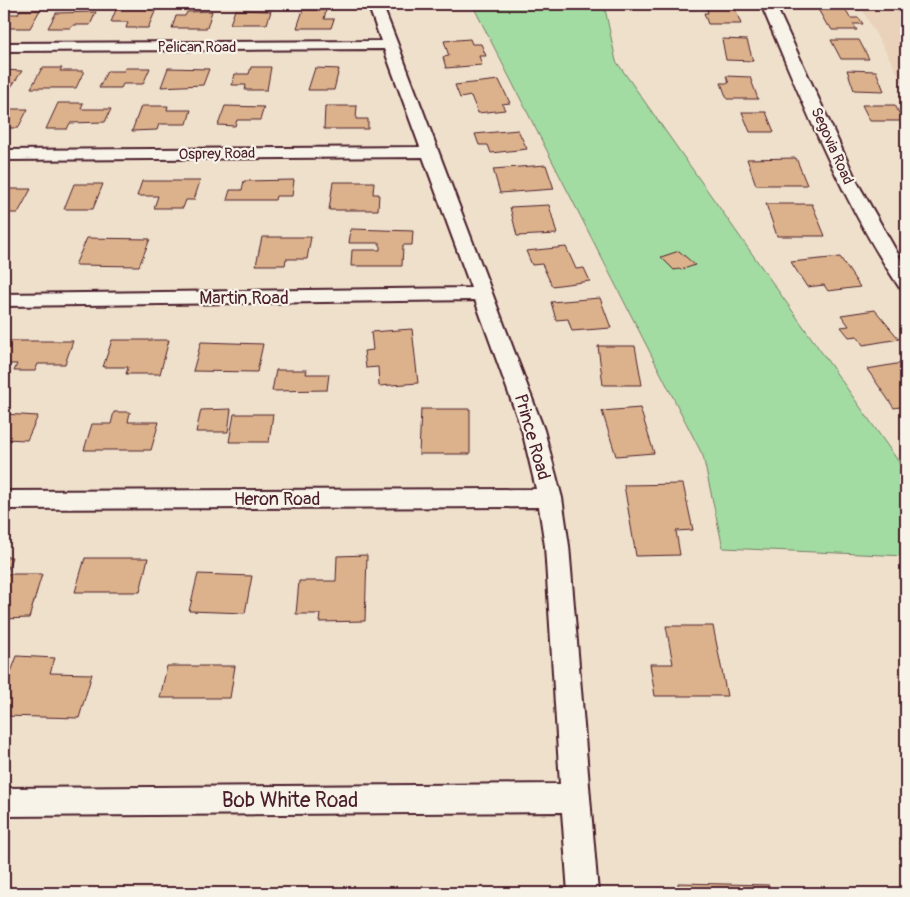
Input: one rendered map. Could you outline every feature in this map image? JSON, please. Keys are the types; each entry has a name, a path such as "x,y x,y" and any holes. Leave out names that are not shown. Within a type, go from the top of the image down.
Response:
{"street":[{"name":"Prince Road","path":"375,4 533,430 550,498 557,546 583,893"},
{"name":"Segovia Road","path":"768,4 858,204 881,245 906,283"},
{"name":"Pelican Road","path":"4,47 391,45"},
{"name":"Osprey Road","path":"4,155 430,152"},
{"name":"Martin Road","path":"4,300 484,294"},
{"name":"Heron Road","path":"4,500 550,498"},
{"name":"Bob White Road","path":"4,802 576,798"}],"shaded area":[{"path":"859,4 906,4 906,88"}],"green space":[{"path":"472,4 604,4 616,61 906,472 906,556 723,548 703,456"}],"building":[{"path":"815,4 833,4 835,7 844,7 850,18 859,18 863,24 853,24 857,30 832,30"},
{"path":"706,6 734,6 741,24 708,24 704,13 708,13"},
{"path":"117,7 157,7 148,28 126,28 128,22 111,22"},
{"path":"20,10 40,10 30,28 4,28 4,14 18,14"},
{"path":"235,10 271,11 267,24 230,24"},
{"path":"303,10 326,10 324,19 334,19 331,28 297,28"},
{"path":"212,11 207,28 172,28 176,16 185,16 187,12"},
{"path":"96,12 90,25 73,25 71,28 48,28 56,13"},
{"path":"470,39 472,44 481,44 486,56 479,56 482,65 446,68 443,57 449,56 444,41"},
{"path":"722,39 747,40 753,61 726,60"},
{"path":"831,40 859,40 869,59 841,59"},
{"path":"251,67 271,67 267,90 245,90 246,85 232,85 235,74 249,74"},
{"path":"42,68 62,68 60,71 84,71 76,88 31,88"},
{"path":"125,68 150,68 143,84 123,84 121,88 99,88 107,71 124,71"},
{"path":"168,68 209,69 203,85 161,87"},
{"path":"315,68 339,69 334,90 308,90"},
{"path":"4,70 22,71 9,90 4,89"},
{"path":"847,70 876,71 884,91 854,90"},
{"path":"726,76 750,77 758,99 727,99 721,83 729,83"},
{"path":"499,80 510,103 502,104 505,110 478,113 471,96 460,98 455,85"},
{"path":"58,103 83,103 81,109 111,109 105,122 70,123 67,129 46,129"},
{"path":"862,105 895,105 903,121 870,121"},
{"path":"141,106 168,106 167,110 191,110 187,124 159,124 157,130 132,131"},
{"path":"225,106 264,107 260,120 237,120 235,126 218,125"},
{"path":"325,106 357,106 356,119 368,119 368,129 324,129"},
{"path":"4,109 28,109 18,128 5,128 4,130"},
{"path":"742,112 766,112 774,132 750,132"},
{"path":"518,130 527,149 491,153 488,145 479,145 475,134"},
{"path":"796,158 807,185 756,185 747,159"},
{"path":"546,165 554,189 500,193 493,169"},
{"path":"294,180 292,196 276,196 275,200 227,200 230,190 242,190 244,181"},
{"path":"142,181 200,181 194,200 186,200 183,208 154,208 158,196 137,196"},
{"path":"333,182 374,182 373,194 379,194 378,210 329,210"},
{"path":"74,184 103,184 93,209 64,209"},
{"path":"4,189 31,189 18,213 4,213"},
{"path":"766,204 812,204 825,236 777,236"},
{"path":"549,205 557,234 517,236 510,207"},
{"path":"351,229 413,231 412,245 403,245 402,266 351,266 352,250 380,250 380,243 349,243"},
{"path":"262,237 311,237 307,259 286,259 285,265 256,265"},
{"path":"87,238 150,239 139,266 75,265"},
{"path":"566,247 576,269 584,268 590,281 552,286 542,264 532,265 526,251"},
{"path":"679,251 695,265 681,270 674,270 661,257"},
{"path":"840,257 860,287 828,291 824,285 807,287 791,262"},
{"path":"600,298 611,328 572,331 568,319 556,320 551,302"},
{"path":"875,310 899,339 863,345 857,336 849,337 841,327 849,326 841,315"},
{"path":"412,329 418,383 379,386 378,367 366,368 364,351 373,350 371,332"},
{"path":"112,340 169,340 160,374 126,374 128,367 103,367"},
{"path":"4,341 73,341 65,364 38,364 35,371 14,371 17,364 4,364"},
{"path":"201,342 263,344 257,372 193,371"},
{"path":"598,346 635,346 642,385 603,385"},
{"path":"902,363 906,369 906,406 894,408 867,369"},
{"path":"276,370 307,370 306,374 329,374 327,390 272,391"},
{"path":"640,408 654,453 616,456 602,411"},
{"path":"231,409 228,432 196,432 201,410"},
{"path":"421,409 470,409 470,454 419,454"},
{"path":"114,412 130,412 128,422 159,422 151,450 84,450 92,424 111,424"},
{"path":"4,414 38,416 27,440 4,439"},
{"path":"234,414 273,414 269,442 229,442"},
{"path":"683,484 693,530 676,531 680,555 636,556 624,485"},
{"path":"367,555 365,621 319,622 320,614 296,614 299,581 336,581 337,556"},
{"path":"4,557 12,557 6,574 42,574 29,618 4,619"},
{"path":"85,558 148,558 140,592 75,592"},
{"path":"198,574 252,576 245,613 189,611"},
{"path":"666,626 713,626 727,696 655,696 650,664 673,664"},
{"path":"17,656 55,658 50,673 92,674 79,718 4,716 4,672 11,672"},
{"path":"167,666 235,666 230,698 160,698"},
{"path":"678,883 769,885 770,893 679,893"},
{"path":"361,890 361,893 241,893 242,891"}]}
